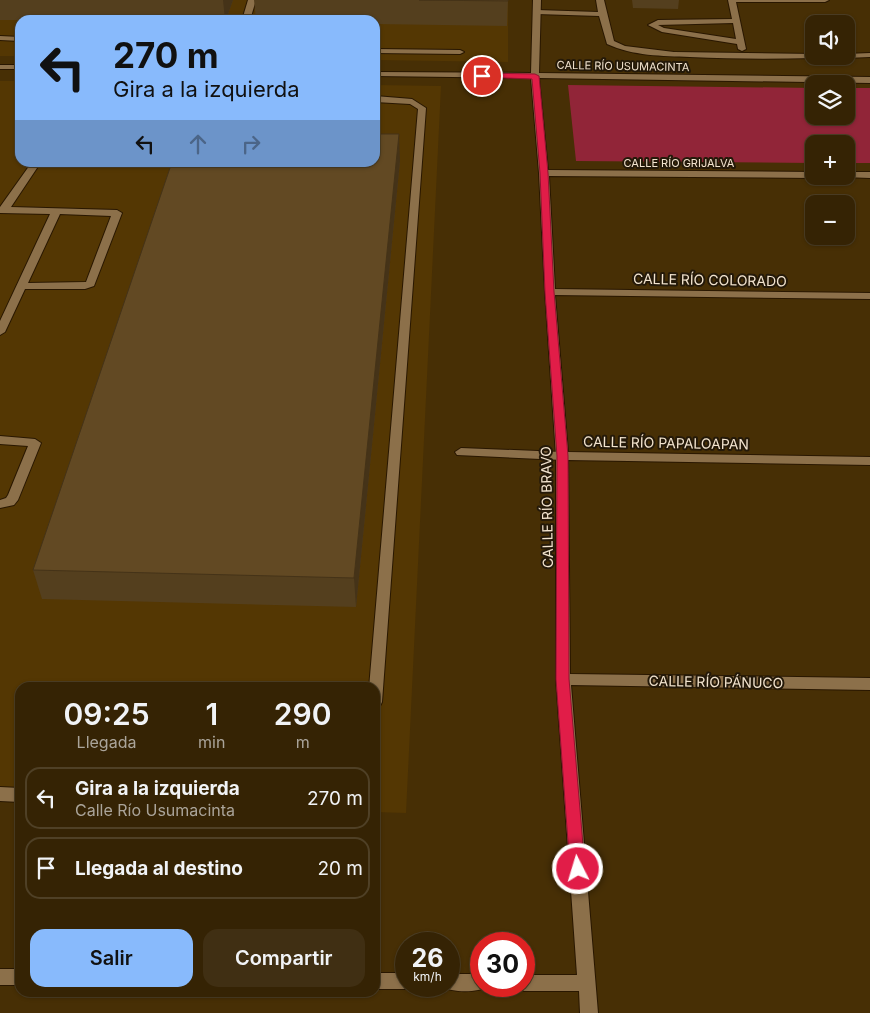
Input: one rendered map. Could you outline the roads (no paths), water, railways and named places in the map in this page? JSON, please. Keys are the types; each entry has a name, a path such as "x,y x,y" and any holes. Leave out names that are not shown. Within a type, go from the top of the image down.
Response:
{"street":[{"path":"248,15 252,0"},
{"path":"600,0 610,42 619,47 654,52 744,56 805,56"},
{"path":"744,56 739,42 732,0 824,0"},
{"path":"537,6 602,14"},
{"name":"CALLE RÍO BRAVO","path":"537,6 535,76 544,173 550,292 562,456 563,679 589,1013"},
{"path":"735,21 658,22 652,25 662,30 739,42"},
{"path":"0,38 15,39"},
{"path":"380,51 460,52"},
{"path":"855,56 870,55"},
{"path":"0,67 15,67"},
{"name":"CALLE RÍO USUMACINTA","path":"380,74 870,80"},
{"path":"377,682 422,108 412,102 380,99"},
{"path":"2,210 33,167"},
{"name":"CALLE RÍO GRIJALVA","path":"544,173 805,175"},
{"path":"855,175 870,176"},
{"path":"2,210 117,213 90,284 85,286 21,286"},
{"path":"0,332 57,210"},
{"name":"CALLE RÍO COLORADO","path":"550,292 870,296"},
{"path":"0,440 35,443 14,497 10,502 0,504"},
{"name":"CALLE RÍO PAPALOAPAN","path":"461,452 562,456 870,461"},
{"name":"CALLE RÍO PÁNUCO","path":"563,679 870,684"},
{"path":"0,794 15,795"},
{"path":"0,977 15,977"},
{"path":"380,981 395,981"},
{"path":"535,982 586,983"}]}
